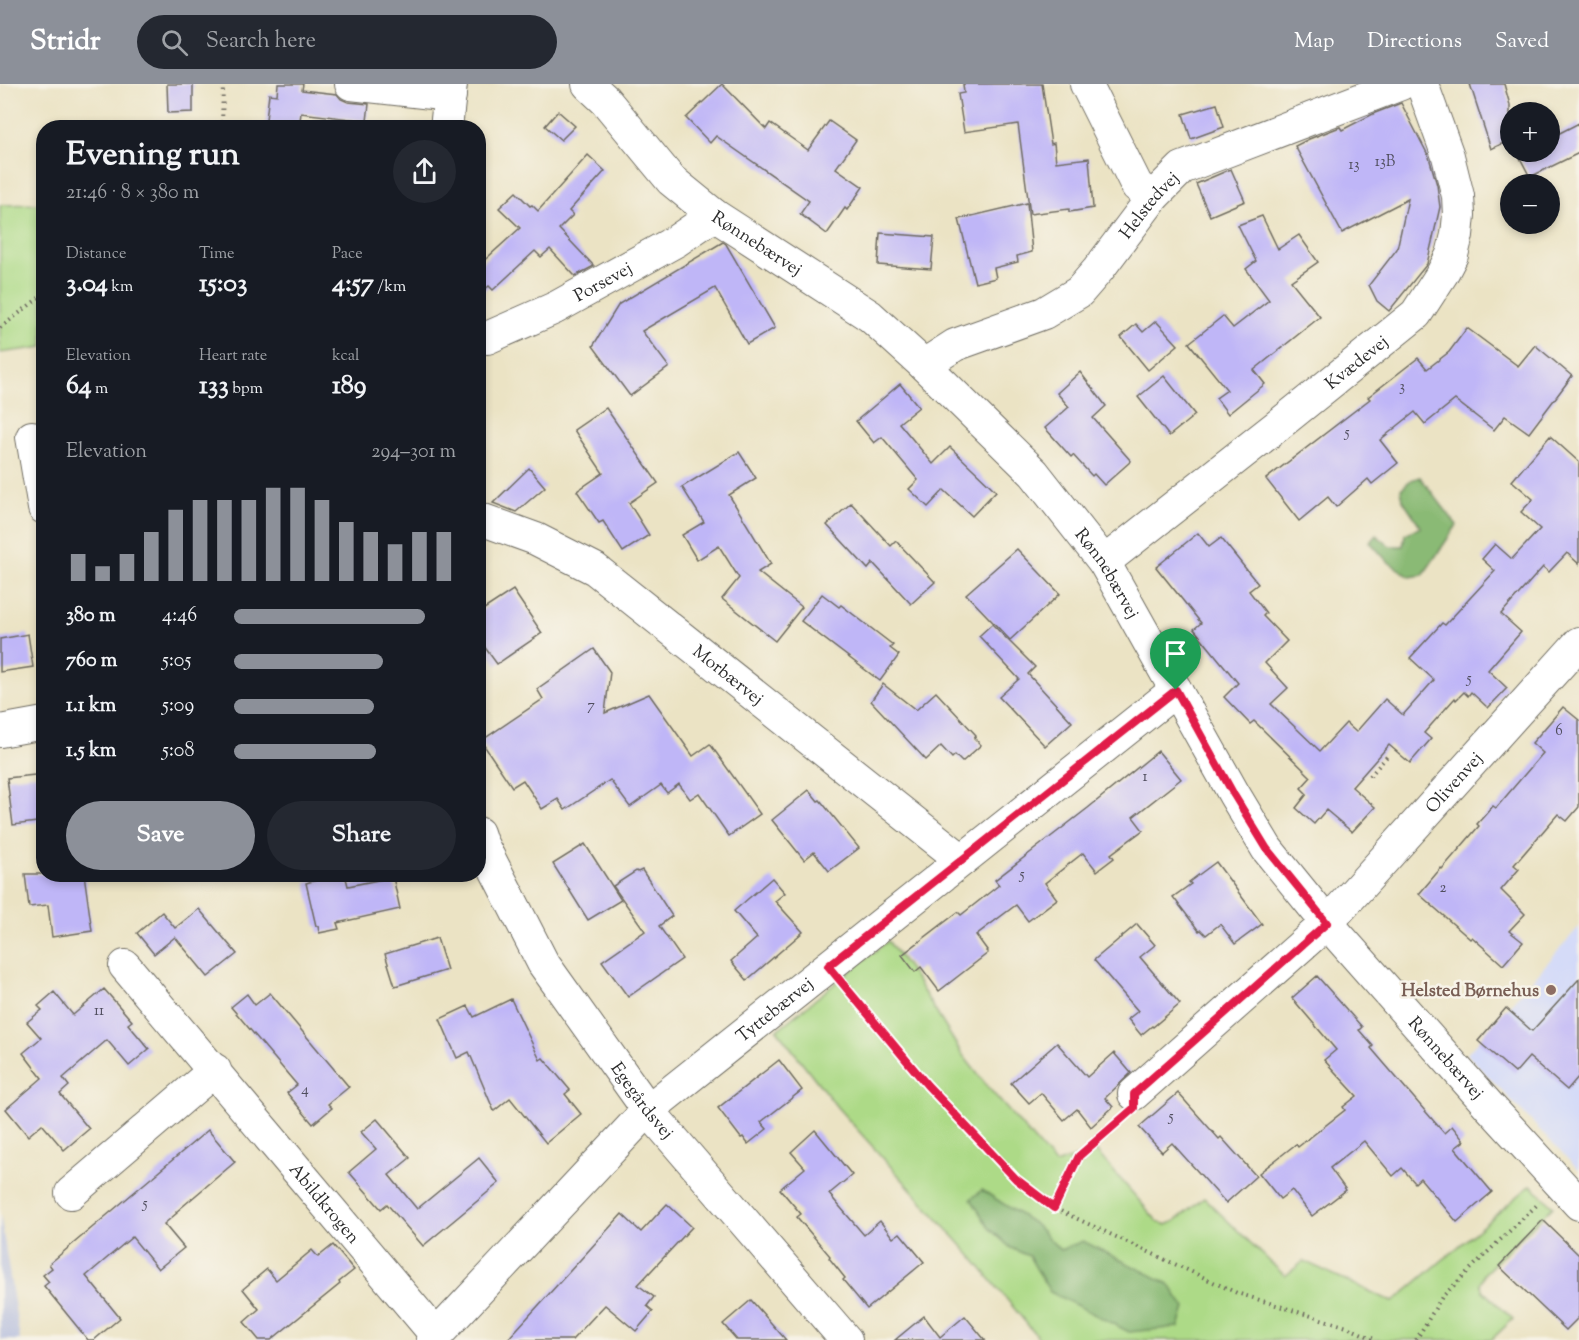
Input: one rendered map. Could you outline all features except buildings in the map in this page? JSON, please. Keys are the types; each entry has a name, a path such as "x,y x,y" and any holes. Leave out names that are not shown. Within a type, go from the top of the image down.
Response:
{"street":[{"path":"351,84 451,89 447,120"},
{"name":"Rønnebærvej","path":"588,84 606,100 671,180 714,215 870,316 924,365 1034,473 1104,562 1234,795 1267,849 1327,923 1570,1194"},
{"path":"1086,84 1137,186 1153,197"},
{"name":"Helstedvej","path":"924,365 955,345 1044,313 1078,292 1098,270 1153,197 1182,168 1401,84"},
{"name":"Kvædevej","path":"1104,562 1416,314 1452,255 1459,215 1454,175 1422,84"},
{"name":"Porsevej","path":"487,338 555,308 676,241 714,215"},
{"path":"32,437 36,461"},
{"name":"Morbærvej","path":"486,521 536,539 595,569 962,860"},
{"name":"Olivenvej","path":"1134,1094 1327,923 1579,643"},
{"name":"Tyttebærvej","path":"434,1338 648,1110 1176,690"},
{"path":"0,731 36,724"},
{"name":"Egegårdsvej","path":"486,850 543,963 648,1110 846,1340"},
{"name":"Abildkrogen","path":"126,966 215,1070 434,1338"},
{"path":"71,1193 215,1070"}],"path":[{"path":"222,120 223,84"},
{"path":"0,328 36,300"},
{"path":"1370,776 1389,754"},
{"path":"828,966 927,1085 1016,1179 1054,1208 1237,1293 1347,1327 1376,1340"},
{"path":"1054,1208 1079,1156 1134,1108 1134,1094"},
{"path":"1416,1340 1442,1297 1499,1240 1570,1194"}],"shaded area":[{"name":"Helsted Børnehus","path":"1579,927 1579,1171 1467,1054"},
{"path":"0,1214 20,1340 0,1340"}],"green space":[{"path":"36,204 36,348 0,353 0,205"},
{"path":"1420,477 1457,525 1423,575 1410,577 1387,561 1370,542 1376,535 1390,546 1403,546 1405,534 1421,527 1403,500 1401,489 1411,480"},
{"path":"888,941 912,973 962,1054 1055,1164 1096,1151 1158,1222 1167,1225 1204,1198 1285,1276 1304,1261 1393,1302 1531,1185 1553,1206 1484,1274 1480,1284 1483,1291 1513,1319 1491,1340 1040,1340 973,1258 837,1107 777,1030"},
{"path":"982,1190 1036,1225 1060,1250 1083,1241 1169,1284 1185,1308 1179,1327 1129,1332 1050,1292 1029,1256 1011,1248 989,1228 971,1199"}],"place":[{"name":"Helsted Børnehus","path":"1551,990"}],"route":[{"path":"1176,690 1234,795 1267,849 1327,923 1134,1094 1134,1108 1079,1156 1054,1208 1016,1179 927,1085 828,966 1176,690"}]}
